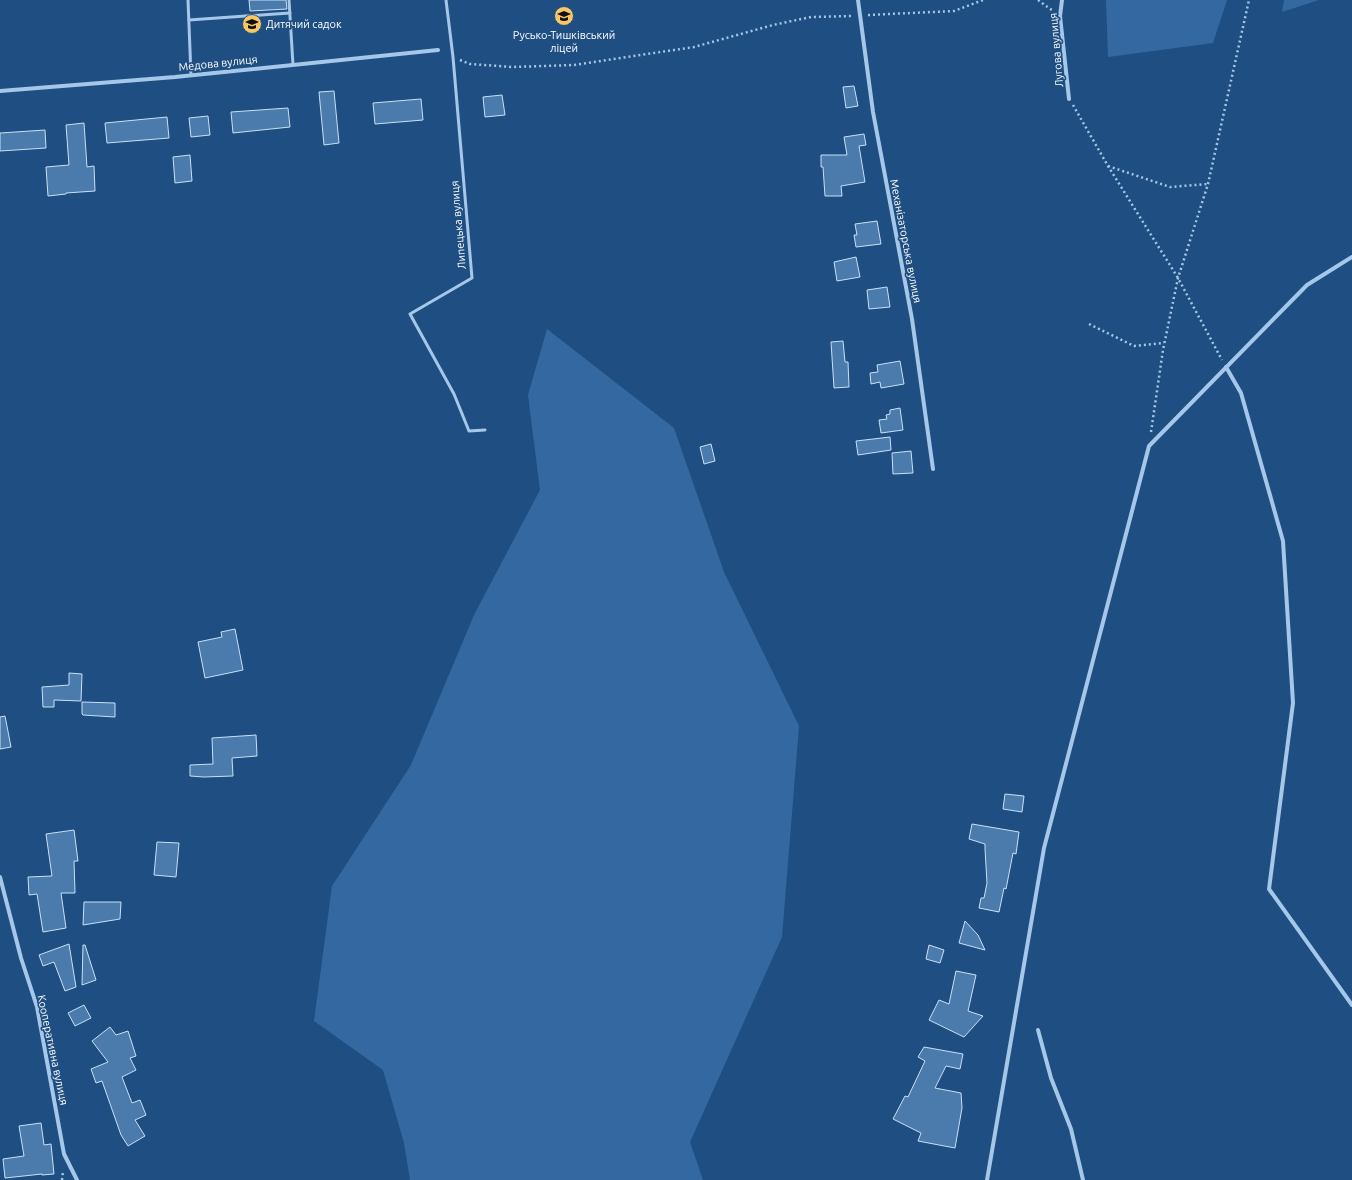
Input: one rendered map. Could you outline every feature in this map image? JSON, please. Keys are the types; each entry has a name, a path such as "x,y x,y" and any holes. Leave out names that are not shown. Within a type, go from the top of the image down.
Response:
{"street":[{"name":"Механізаторська вулиця","path":"858,0 873,112 912,319 933,469"},
{"name":"Лугова вулиця","path":"1062,0 1060,16 1069,99"},
{"name":"Медова вулиця","path":"0,91 191,75 438,50"},
{"path":"987,1180 1044,848 1149,446 1307,285 1352,256"},
{"path":"1226,367 1241,393 1283,541 1293,703 1269,889 1352,1005"},
{"name":"Кооперативна вулиця","path":"0,876 21,958 37,1007 64,1154 77,1180"},
{"path":"1038,1030 1050,1078 1071,1129 1082,1180"}],"lane":[{"path":"188,0 191,75"},
{"path":"289,0 293,65"},
{"name":"Липецька вулиця","path":"446,0 453,57 472,278 410,314 454,394 469,431 485,430"},
{"path":"189,20 290,13"}],"path":[{"path":"453,57 470,64 512,67 574,65 694,46 773,25 811,17 954,11 983,0"},
{"path":"1038,0 1060,16"},
{"path":"1149,446 1164,343 1178,278 1208,184 1249,0"},
{"path":"1069,99 1108,166 1178,278 1226,367"},
{"path":"1108,166 1170,187 1208,184"},
{"path":"1089,324 1134,346 1164,343"}],"shaded area":[{"path":"1106,0 1227,0 1213,43 1108,57"},
{"path":"1284,0 1319,0 1282,12"},
{"path":"547,329 674,428 724,572 799,726 782,937 690,1142 703,1180 410,1180 404,1143 383,1070 314,1021 332,886 411,765 474,615 540,490 528,395"}],"building":[{"path":"249,0 286,0 287,9 250,11"},
{"path":"854,86 858,106 846,108 843,87"},
{"path":"334,91 339,143 324,145 319,92"},
{"path":"502,95 505,115 485,117 483,97"},
{"path":"421,99 423,120 375,124 373,103"},
{"path":"288,108 290,127 233,133 231,112"},
{"path":"208,116 210,135 191,137 189,118"},
{"path":"167,117 169,138 107,143 105,123"},
{"path":"84,123 87,167 94,166 95,191 48,196 46,167 69,165 66,125"},
{"path":"45,130 46,148 0,151 0,133"},
{"path":"864,134 866,145 859,146 865,182 841,186 842,196 825,196 821,155 847,155 844,137"},
{"path":"190,155 192,181 175,183 173,157"},
{"path":"877,221 881,244 856,247 854,235 857,235 855,224"},
{"path":"856,257 860,277 837,281 834,262"},
{"path":"887,287 890,307 869,309 867,290"},
{"path":"843,341 845,362 848,362 849,387 834,388 831,342"},
{"path":"900,361 904,384 881,388 880,382 871,384 870,373 878,372 877,365"},
{"path":"900,408 903,430 881,433 879,420 887,419 886,415 890,414 890,410"},
{"path":"890,437 891,450 858,455 856,441"},
{"path":"711,444 715,461 704,464 700,447"},
{"path":"911,451 913,473 893,474 892,453"},
{"path":"235,629 243,670 205,678 198,642 222,637 221,632"},
{"path":"69,673 82,674 81,701 54,700 54,707 43,707 42,687 69,685"},
{"path":"82,702 115,703 115,717 83,715"},
{"path":"5,716 11,747 0,749 0,717"},
{"path":"256,735 257,756 232,758 233,776 190,776 190,765 213,764 212,738"},
{"path":"1005,794 1024,796 1022,812 1003,809"},
{"path":"972,824 1019,832 1016,854 1013,853 1006,889 1004,888 999,912 979,908 981,898 984,898 987,883 985,844 969,839"},
{"path":"74,830 78,861 74,861 75,893 61,893 66,928 43,932 37,894 29,895 28,877 52,876 46,834"},
{"path":"157,842 179,843 176,877 154,875"},
{"path":"84,902 121,902 120,919 83,925"},
{"path":"965,921 978,935 985,950 959,943"},
{"path":"69,944 76,987 65,991 54,962 43,966 39,955"},
{"path":"83,945 85,945 96,980 82,985"},
{"path":"929,945 944,950 940,963 926,959"},
{"path":"956,971 976,975 968,1011 983,1016 964,1037 929,1020 939,1000 949,1004"},
{"path":"84,1005 91,1018 75,1026 68,1013"},
{"path":"110,1027 116,1035 128,1031 136,1056 130,1058 136,1070 122,1077 132,1103 140,1100 146,1115 135,1120 145,1136 128,1146 121,1135 102,1081 96,1083 91,1069 108,1062 92,1041"},
{"path":"924,1047 963,1054 960,1069 946,1066 935,1088 961,1093 962,1108 955,1148 918,1141 921,1133 893,1119 905,1096 908,1097 925,1061 918,1057"},
{"path":"41,1123 44,1145 51,1144 54,1174 5,1178 3,1159 24,1156 19,1126"}],"place":[{"name":"Русько-Тишківський ліцей","path":"564,16"},
{"name":"Дитячий садок","path":"252,24"}]}
